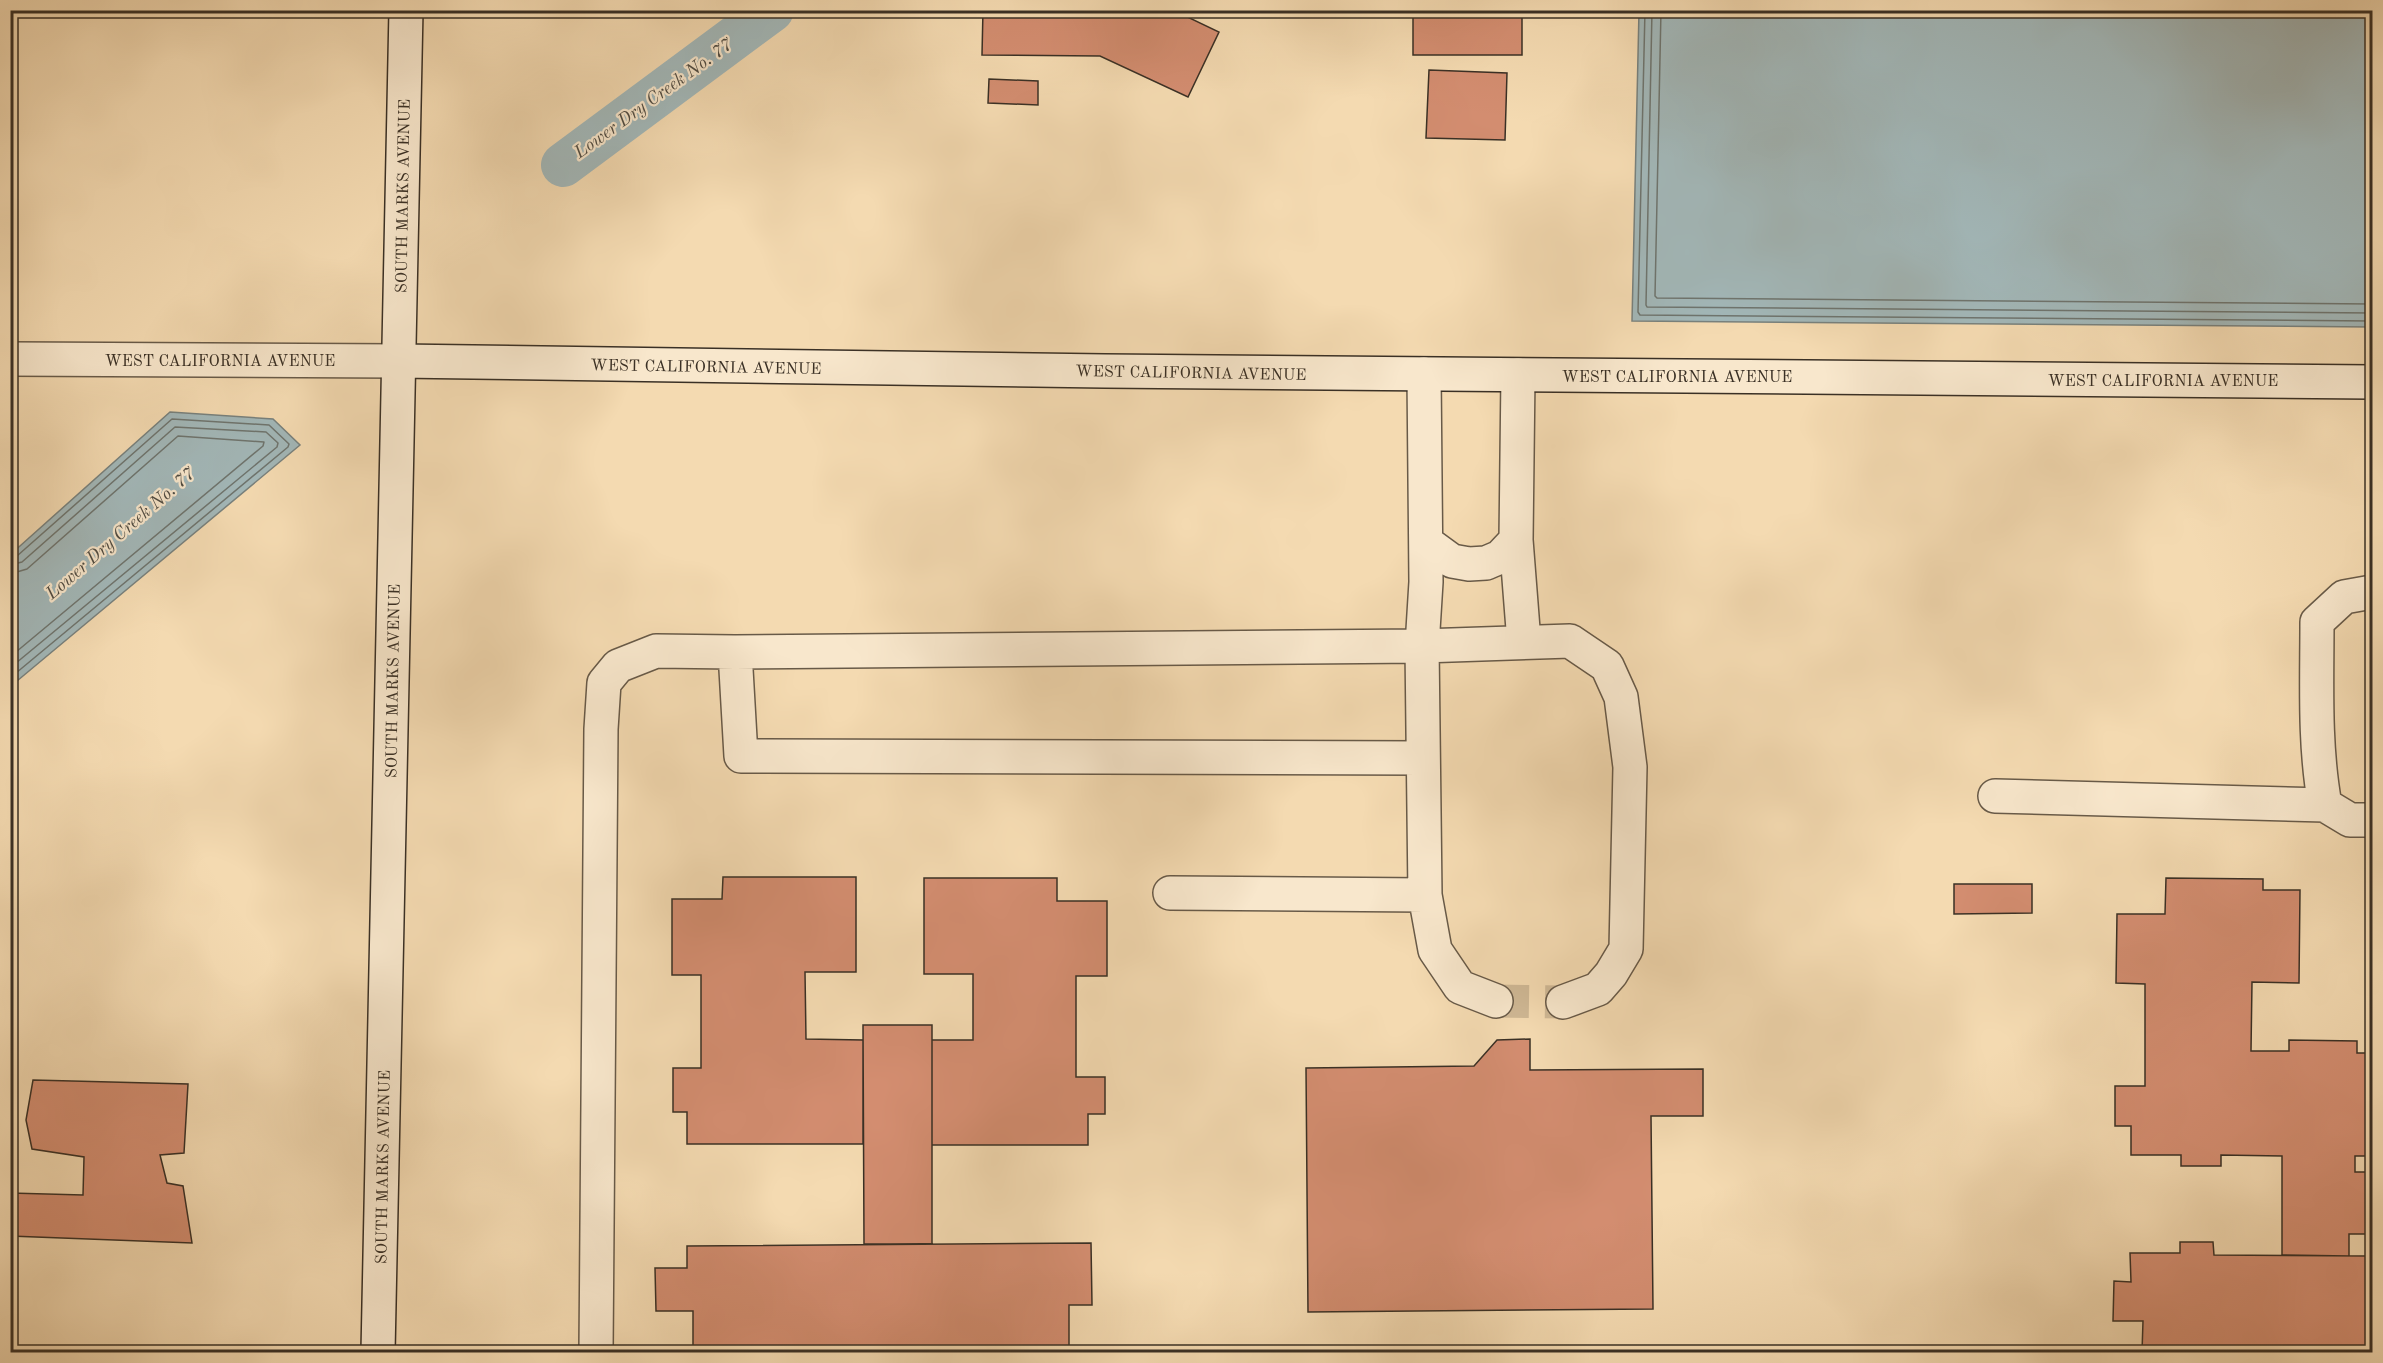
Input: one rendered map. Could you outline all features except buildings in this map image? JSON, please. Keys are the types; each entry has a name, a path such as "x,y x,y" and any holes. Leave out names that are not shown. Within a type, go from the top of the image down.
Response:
{"street":[{"name":"SOUTH MARKS AVENUE","path":"378,1353 406,10"},
{"name":"WEST CALIFORNIA AVENUE","path":"10,359 2373,382"},
{"path":"1424,374 1426,542 1422,646 1425,895 1435,950 1460,987 1496,1001"},
{"path":"1518,375 1516,540 1524,642"},
{"path":"1426,542 1452,561 1469,564 1500,557 1516,540"},
{"path":"2325,805 2319,769 2317,622 2344,597 2373,592"},
{"path":"596,1353 601,741 604,683 618,666 656,651 1422,646 1570,641 1607,666 1621,697 1630,767 1626,949 1611,974 1598,989 1563,1002"},
{"path":"735,652 741,756 1423,758"},
{"path":"1995,796 2325,805 2350,820 2373,820"},
{"path":"1170,893 1425,895"}],"water":[{"path":"1639,11 2372,11 2372,327 1632,321"},
{"path":"170,412 273,419 300,445 11,686 11,554"}],"waterway":[{"name":"Lower Dry Creek No. 77","path":"563,165 772,10"}],"tunnel":[{"path":"1496,1001 1563,1002"}]}
